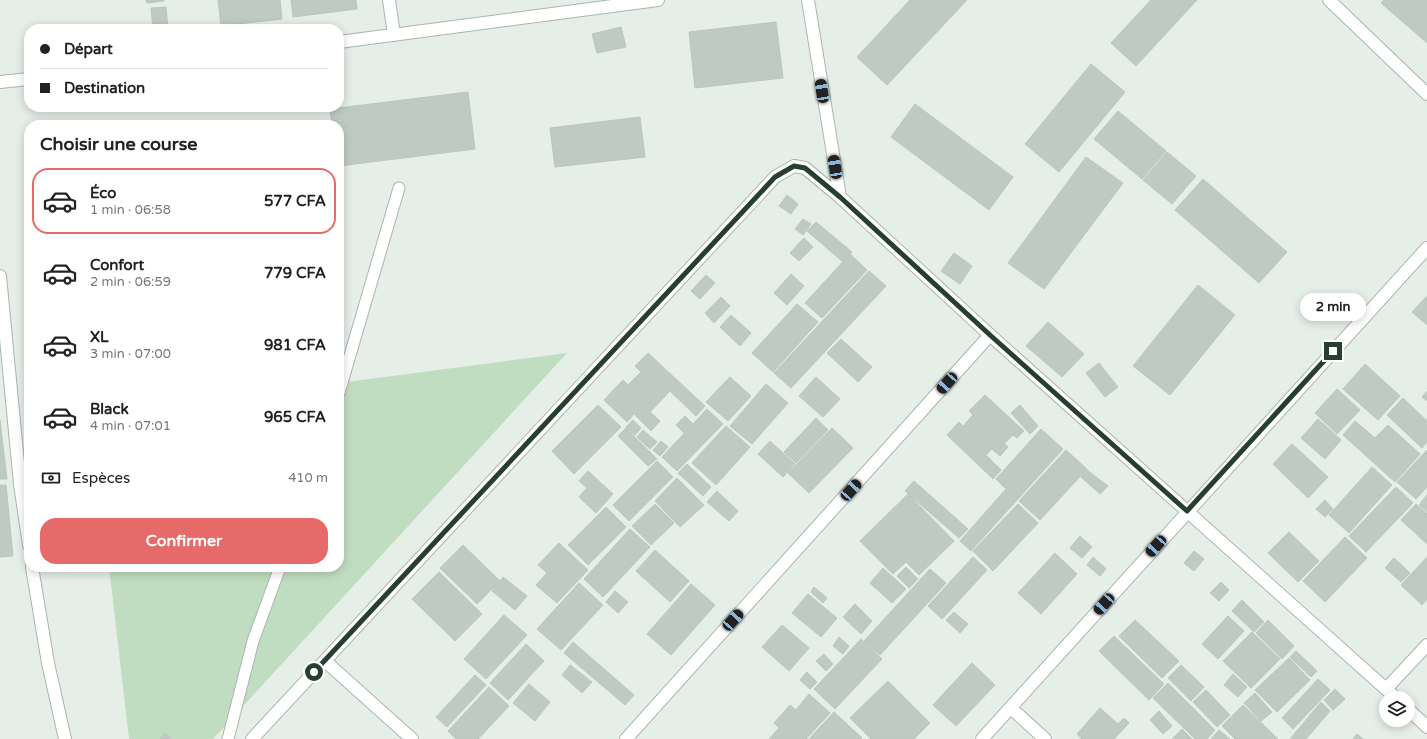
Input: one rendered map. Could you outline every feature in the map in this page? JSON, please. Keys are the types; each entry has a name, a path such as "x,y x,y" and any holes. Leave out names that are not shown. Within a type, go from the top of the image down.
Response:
{"street":[{"path":"389,0 394,35"},
{"path":"344,41 658,0"},
{"path":"808,0 840,197"},
{"path":"1329,0 1426,91"},
{"path":"0,82 24,80"},
{"path":"252,739 775,177 794,166 805,168 840,197 990,335 1386,689 1427,645"},
{"path":"982,739 1187,511 1427,248"},
{"path":"0,276 20,484 24,511"},
{"path":"626,739 990,335"},
{"path":"33,572 48,663 65,739"},
{"path":"324,661 412,739"},
{"path":"1011,708 1045,739"},
{"path":"1415,716 1427,727"}],"lane":[{"path":"344,376 399,188"},
{"path":"228,739 254,641 278,572"}],"green space":[{"path":"567,353 213,739 129,739 110,572 344,572 344,382"}],"building":[{"path":"146,0 164,0 164,1 147,3"},
{"path":"218,0 280,0 282,19 238,24 221,24"},
{"path":"291,0 356,0 357,9 293,17"},
{"path":"910,0 967,0 887,85 857,57"},
{"path":"1151,0 1197,0 1136,66 1111,43"},
{"path":"1384,0 1427,0 1427,43 1381,3"},
{"path":"166,7 168,24 153,24 151,8"},
{"path":"776,22 783,78 695,88 689,32"},
{"path":"621,27 626,47 597,53 592,34"},
{"path":"1091,64 1125,92 1059,172 1025,144"},
{"path":"468,92 475,149 344,165 344,120 331,120 330,112 344,112 344,107"},
{"path":"915,104 1013,177 989,210 891,137"},
{"path":"1118,111 1166,151 1142,179 1094,139"},
{"path":"640,117 645,157 555,167 550,128"},
{"path":"1167,152 1196,176 1172,204 1143,180"},
{"path":"1086,157 1123,183 1044,289 1008,263"},
{"path":"1203,179 1287,252 1259,283 1175,210"},
{"path":"787,195 798,204 791,214 779,206"},
{"path":"803,219 811,224 803,235 795,229"},
{"path":"816,222 852,252 843,262 807,231"},
{"path":"804,238 813,247 799,261 790,253"},
{"path":"954,253 972,266 960,284 941,271"},
{"path":"850,254 867,270 822,318 805,303"},
{"path":"869,271 886,286 791,388 774,373"},
{"path":"791,274 804,286 787,305 774,293"},
{"path":"706,275 715,283 700,299 691,291"},
{"path":"1198,285 1235,315 1170,395 1133,366"},
{"path":"1427,296 1427,325 1412,312"},
{"path":"721,297 730,306 714,323 705,313"},
{"path":"797,304 818,322 773,372 752,353"},
{"path":"731,315 751,333 740,346 720,327"},
{"path":"1048,322 1084,354 1062,377 1026,346"},
{"path":"841,339 872,367 858,382 827,353"},
{"path":"648,353 705,406 696,416 670,391 650,412 660,421 651,431 634,414 627,422 604,400 623,380 628,385 641,372 635,366"},
{"path":"1099,363 1118,387 1105,397 1086,373"},
{"path":"1365,364 1400,396 1378,420 1343,389"},
{"path":"730,377 751,396 728,421 706,402"},
{"path":"816,377 840,399 823,417 799,396"},
{"path":"766,384 788,403 752,444 730,426"},
{"path":"1337,389 1360,410 1337,434 1315,413"},
{"path":"1427,391 1427,401 1422,397"},
{"path":"985,395 1024,431 1017,438 1013,435 1004,444 1008,447 1000,456 992,449 986,455 1001,470 993,479 947,435 959,422 963,426 973,415 969,411"},
{"path":"1403,398 1427,421 1427,442 1422,448 1387,415"},
{"path":"598,405 621,427 574,474 552,451"},
{"path":"1020,405 1038,426 1030,434 1011,413"},
{"path":"707,409 723,424 677,471 662,457"},
{"path":"685,416 693,424 684,433 676,425"},
{"path":"816,418 828,430 796,463 784,452"},
{"path":"1318,419 1341,440 1325,459 1301,438"},
{"path":"0,420 7,479 0,479"},
{"path":"633,420 641,428 635,435 626,427"},
{"path":"1355,421 1375,438 1388,425 1420,454 1395,482 1343,435"},
{"path":"726,426 750,447 716,485 692,463"},
{"path":"626,428 657,459 648,466 618,436"},
{"path":"832,428 853,448 809,493 788,473"},
{"path":"1041,429 1063,449 971,551 960,541 1006,489 996,479"},
{"path":"643,430 657,442 650,449 637,437"},
{"path":"661,441 668,447 660,456 653,450"},
{"path":"770,441 795,464 783,477 758,454"},
{"path":"1292,444 1328,477 1308,498 1273,464"},
{"path":"1066,450 1087,469 1040,520 1019,501"},
{"path":"1427,450 1427,487 1416,499 1397,482"},
{"path":"657,461 673,477 629,521 613,505"},
{"path":"687,464 711,487 703,496 678,473"},
{"path":"1372,467 1392,485 1349,533 1329,515"},
{"path":"1087,470 1108,486 1100,494 1081,477"},
{"path":"588,471 613,494 596,513 579,497 587,488 579,481"},
{"path":"677,478 704,505 680,527 655,501"},
{"path":"914,481 968,529 959,538 905,491"},
{"path":"0,485 6,485 13,556 0,557"},
{"path":"1396,487 1413,503 1366,552 1349,536"},
{"path":"717,491 738,511 729,521 707,502"},
{"path":"908,494 954,541 919,575 906,562 893,574 860,541"},
{"path":"1427,495 1427,512 1419,505"},
{"path":"1325,500 1333,509 1325,517 1316,509"},
{"path":"655,504 674,523 651,545 632,526"},
{"path":"1018,504 1038,523 993,571 973,551"},
{"path":"1416,504 1427,514 1427,544 1401,520"},
{"path":"606,507 626,527 588,565 568,545"},
{"path":"630,529 650,547 603,597 584,579"},
{"path":"1289,532 1319,561 1298,582 1268,553"},
{"path":"1080,536 1092,547 1082,558 1070,548"},
{"path":"1345,537 1367,558 1325,602 1303,581"},
{"path":"559,543 588,570 557,603 536,585 547,573 538,565"},
{"path":"463,545 500,581 477,604 440,568"},
{"path":"655,550 689,581 670,602 636,571"},
{"path":"1194,551 1204,559 1194,571 1184,563"},
{"path":"1055,553 1077,574 1041,614 1018,593"},
{"path":"973,557 987,570 942,619 928,606"},
{"path":"1093,557 1106,569 1100,576 1087,565"},
{"path":"1427,557 1427,599 1422,605 1401,585"},
{"path":"1394,558 1410,573 1401,582 1385,568"},
{"path":"906,567 918,579 909,588 897,576"},
{"path":"883,568 906,589 892,603 870,583"},
{"path":"930,569 946,583 880,655 864,641"},
{"path":"439,572 482,614 455,641 412,599"},
{"path":"503,577 527,596 515,610 492,591"},
{"path":"1221,582 1229,590 1219,601 1210,593"},
{"path":"579,583 603,605 561,650 537,629"},
{"path":"691,584 715,605 671,655 647,634"},
{"path":"814,587 827,598 823,603 811,592"},
{"path":"615,591 628,602 618,613 606,602"},
{"path":"808,594 837,618 821,637 792,613"},
{"path":"1242,600 1264,622 1254,632 1232,611"},
{"path":"855,604 872,621 861,634 843,617"},
{"path":"954,612 968,624 960,633 946,620"},
{"path":"504,615 527,635 486,679 464,659"},
{"path":"1228,616 1244,631 1218,659 1202,644"},
{"path":"1135,620 1179,661 1162,678 1119,636"},
{"path":"1268,620 1294,646 1282,659 1256,633"},
{"path":"782,625 809,648 789,671 762,647"},
{"path":"1252,632 1280,659 1251,688 1223,661"},
{"path":"1114,636 1164,684 1149,700 1099,651"},
{"path":"839,637 849,646 843,654 833,646"},
{"path":"861,639 882,659 835,709 814,689"},
{"path":"573,642 634,695 625,705 564,653"},
{"path":"526,644 544,661 508,700 490,683"},
{"path":"1296,651 1317,671 1311,677 1290,657"},
{"path":"824,654 833,664 826,671 816,661"},
{"path":"1289,658 1310,680 1277,712 1255,690"},
{"path":"972,663 995,685 956,726 933,705"},
{"path":"570,665 592,682 582,693 562,675"},
{"path":"1181,665 1204,687 1191,701 1168,678"},
{"path":"807,672 817,682 810,689 800,680"},
{"path":"1233,674 1247,687 1238,697 1224,685"},
{"path":"475,675 486,685 447,727 436,717"},
{"path":"1318,679 1330,690 1293,729 1282,718"},
{"path":"888,681 930,723 914,739 871,739 850,718"},
{"path":"1168,683 1215,730 1207,739 1195,739 1153,698"},
{"path":"529,684 550,702 535,721 513,703"},
{"path":"489,687 509,706 478,739 456,739 448,731"},
{"path":"1335,689 1345,699 1333,710 1324,700"},
{"path":"1206,690 1230,715 1217,727 1193,702"},
{"path":"1255,693 1272,712 1261,721 1244,703"},
{"path":"809,694 830,713 806,739 769,739 779,728 774,723 790,705 796,710"},
{"path":"1321,702 1330,711 1306,739 1290,739"},
{"path":"1243,705 1278,739 1235,739 1222,726"},
{"path":"1100,708 1118,724 1124,718 1129,723 1114,739 1082,739 1077,734"},
{"path":"1159,711 1172,726 1163,734 1150,720"},
{"path":"834,712 862,738 809,739"},
{"path":"1182,729 1192,739 1172,739"},
{"path":"1219,730 1230,739 1211,739"},
{"path":"165,733 171,739 160,739"},
{"path":"1357,734 1363,739 1353,739"}],"route":[{"path":"314,672 775,177 794,166 805,168 840,197 990,335 1187,511 1333,351"}]}
